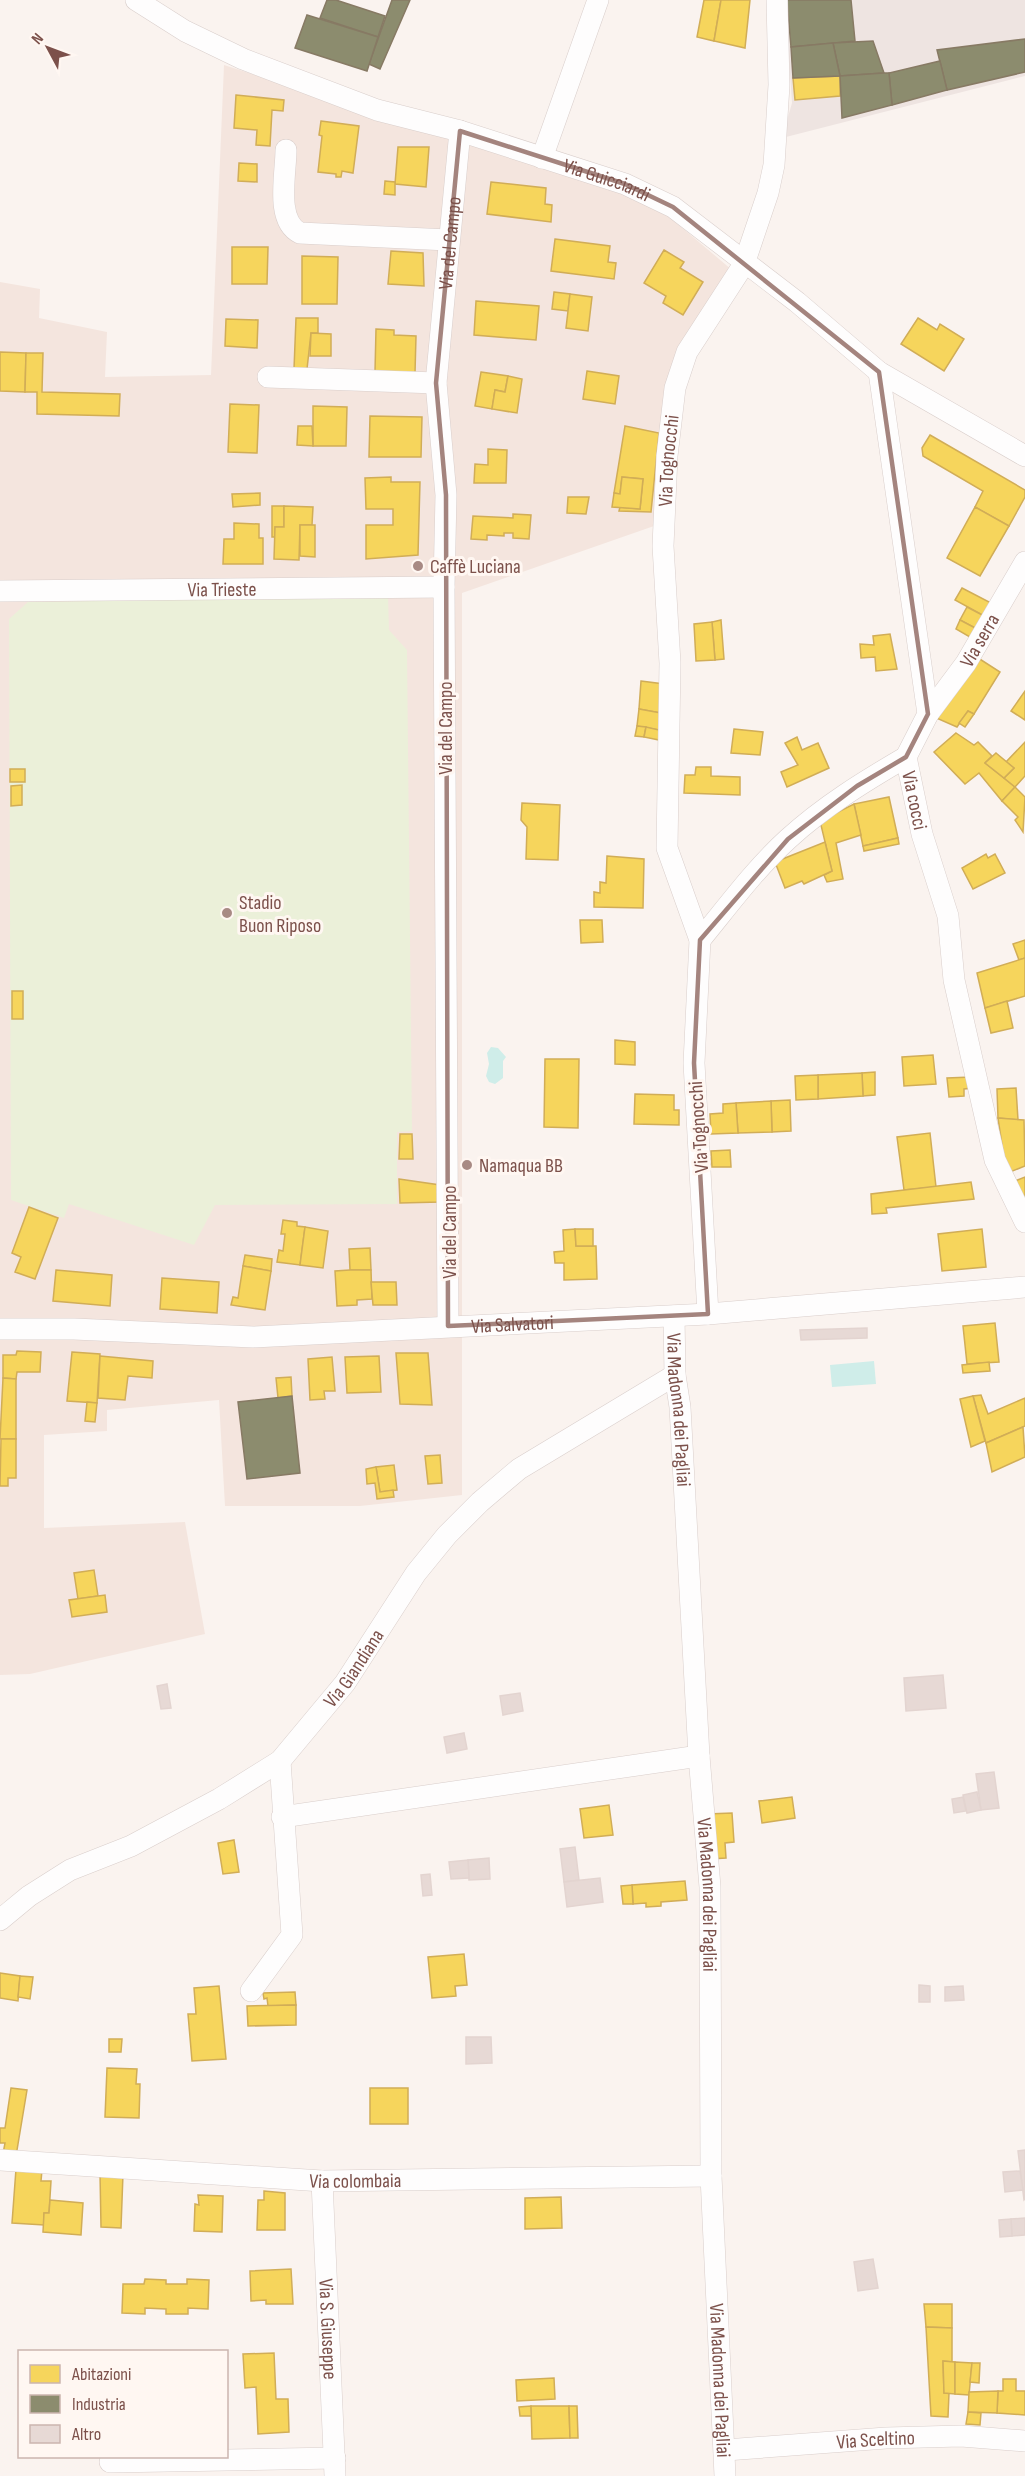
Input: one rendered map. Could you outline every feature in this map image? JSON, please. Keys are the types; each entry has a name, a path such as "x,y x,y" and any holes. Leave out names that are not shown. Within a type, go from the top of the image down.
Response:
{"street":[{"name":"Via Guicciardi","path":"136,0 185,31 243,59 377,110 460,131 625,184 673,207 744,264 797,302 879,372 1025,456"},
{"path":"542,158 598,0"},
{"name":"Via Tognocchi","path":"708,1314 693,1063 700,940 667,848 670,663 663,546 667,456 675,388 687,352 744,264 768,194 774,165 779,85 777,0"},
{"name":"Via del Campo","path":"448,1326 444,587 446,495 436,383 460,131"},
{"path":"286,150 285,216 293,229 300,233 448,240"},
{"path":"879,372 928,714"},
{"path":"267,377 436,383"},
{"name":"Via serra","path":"928,714 966,663 1025,562"},
{"name":"Via Trieste","path":"0,591 444,587"},
{"name":"Via cocci","path":"928,714 906,757 922,834 948,916 954,980 995,1160 1025,1222"},
{"path":"700,940 754,873 788,839 857,786 906,757"},
{"name":"Via Salvatori","path":"0,1329 74,1329 253,1337 708,1314 1025,1287"},
{"name":"Via Madonna dei Pagliai","path":"674,1316 675,1375 680,1407 699,1756 710,1887 711,2176 726,2450 725,2476"},
{"name":"Via Giandiana","path":"0,1920 29,1896 70,1870 131,1846 219,1799 280,1761 345,1683 416,1573 447,1535 480,1502 519,1470 675,1375"},
{"path":"282,1817 699,1756"},
{"path":"251,1991 292,1935 293,1918 282,1817 280,1761"},
{"name":"Via colombaia","path":"0,2160 322,2181 711,2176"},
{"name":"Via S. Giuseppe","path":"322,2181 335,2467"},
{"name":"Via Sceltino","path":"726,2450 886,2438 961,2436 1025,2441"},
{"path":"111,2462 335,2467"}],"highlighted area":[{"path":"460,131 625,184 673,207 879,372 928,714 906,757 857,786 788,839 700,940 694,1063 708,1314 448,1326 446,495 436,383"}],"shaded area":[{"path":"785,0 1025,0 1025,76 782,138 792,103"},
{"path":"224,65 629,196 667,215 732,270 671,378 654,526 462,593 462,1495 360,1506 225,1506 219,1400 107,1410 107,1431 44,1435 44,1528 185,1522 205,1634 30,1674 0,1675 0,282 40,289 39,318 107,332 105,377 211,375"}],"green space":[{"path":"388,596 389,630 407,650 412,1131 397,1132 397,1204 215,1205 194,1245 69,1204 64,1218 11,1200 9,619 28,602"}],"water":[{"path":"491,1047 498,1048 506,1057 503,1061 503,1078 495,1084 489,1082 486,1076 489,1064 487,1053"},
{"path":"874,1361 876,1384 832,1387 830,1365"}],"building: Abitazioni":[{"path":"704,0 721,0 714,41 697,37"},
{"path":"721,0 750,0 745,48 714,41"},
{"path":"840,76 840,96 795,100 793,78"},
{"path":"236,95 284,100 283,111 272,110 270,146 256,145 257,130 234,128"},
{"path":"321,121 359,126 353,173 342,171 341,177 336,177 336,174 318,172 322,136 319,135"},
{"path":"398,147 429,147 426,187 395,184"},
{"path":"239,163 257,164 257,182 238,181"},
{"path":"385,181 395,182 395,195 384,194"},
{"path":"491,182 546,188 545,204 552,205 551,222 487,214"},
{"path":"555,239 610,246 608,262 616,263 614,279 551,271"},
{"path":"232,247 268,247 267,284 232,284"},
{"path":"664,250 684,262 680,268 703,282 683,315 663,303 666,296 644,283"},
{"path":"391,251 423,253 424,286 388,284"},
{"path":"302,256 338,257 337,304 302,304"},
{"path":"554,292 570,294 568,311 552,309"},
{"path":"570,294 592,297 588,331 566,328"},
{"path":"476,301 539,306 536,340 474,335"},
{"path":"296,318 318,318 318,333 311,333 307,369 294,369"},
{"path":"918,318 937,330 940,324 964,339 944,371 901,344"},
{"path":"226,319 258,320 257,348 225,346"},
{"path":"376,329 394,330 394,335 416,336 415,373 375,372"},
{"path":"311,333 331,334 331,356 310,356"},
{"path":"0,352 26,353 25,392 0,391"},
{"path":"26,353 43,353 42,392 120,394 119,416 37,414 37,392 25,392"},
{"path":"587,371 619,376 615,404 583,399"},
{"path":"481,372 508,376 505,392 495,390 492,409 475,406"},
{"path":"508,376 522,379 517,413 492,409 495,390 505,392"},
{"path":"230,404 259,405 257,453 228,452"},
{"path":"313,406 347,407 346,446 313,446"},
{"path":"370,416 422,417 421,457 369,457"},
{"path":"298,426 312,426 313,446 297,445"},
{"path":"625,426 659,433 651,512 619,511 620,507 640,509 643,479 622,477 620,494 614,493"},
{"path":"930,435 1025,490 1025,497 1009,526 975,507 983,491 923,456 922,448"},
{"path":"488,449 507,450 506,483 474,483 475,464 488,465"},
{"path":"391,477 391,482 420,482 418,555 366,559 366,525 393,525 393,509 366,509 365,478"},
{"path":"622,477 643,479 640,509 612,507 614,493 620,494"},
{"path":"260,493 260,505 233,507 232,494"},
{"path":"568,497 589,497 586,514 567,513"},
{"path":"272,506 284,506 284,527 275,527 275,537 272,537"},
{"path":"284,506 313,507 312,525 300,525 299,560 274,559 275,527 284,527"},
{"path":"975,507 1009,526 980,576 947,558"},
{"path":"513,514 531,515 529,539 513,538 513,533 504,533 504,536 487,535 487,540 471,539 473,516 513,518"},
{"path":"234,523 259,524 259,538 263,538 263,564 223,564 224,539 234,539"},
{"path":"300,525 315,525 315,557 300,556"},
{"path":"962,588 993,604 986,617 955,600"},
{"path":"967,607 986,617 979,630 960,620"},
{"path":"721,620 724,659 715,660 712,622"},
{"path":"960,620 979,630 975,640 956,629"},
{"path":"712,622 715,660 696,661 694,624"},
{"path":"890,634 897,669 876,671 875,657 861,658 860,644 874,645 873,636"},
{"path":"975,656 1000,672 974,714 968,711 957,727 934,717"},
{"path":"641,681 664,684 661,713 639,709"},
{"path":"1025,691 1025,720 1011,711"},
{"path":"639,709 661,713 659,730 637,726"},
{"path":"968,711 974,714 965,727 959,723"},
{"path":"637,726 646,727 644,737 635,736"},
{"path":"646,727 659,730 659,740 644,737"},
{"path":"734,729 763,732 760,755 731,753"},
{"path":"956,733 974,745 978,742 992,756 985,763 1015,787 1002,801 979,773 965,784 934,752"},
{"path":"797,737 802,750 818,743 829,768 787,787 781,772 798,765 785,743"},
{"path":"1025,742 1025,776 1015,787 1004,778 1014,768 1006,762"},
{"path":"996,753 1014,768 1004,778 985,763"},
{"path":"696,767 711,767 711,776 740,777 740,795 684,793 685,775 695,775"},
{"path":"10,769 25,769 25,782 10,782"},
{"path":"22,785 22,805 11,806 11,786"},
{"path":"1015,787 1025,797 1023,832 1015,820 1018,817 1002,801"},
{"path":"889,797 898,838 863,846 854,804"},
{"path":"522,803 560,805 558,860 526,859 527,827 521,820"},
{"path":"854,804 861,835 836,843 843,879 827,882 824,875 832,871 820,821"},
{"path":"898,838 899,844 864,851 863,846"},
{"path":"825,842 832,871 804,884 802,881 785,888 775,862"},
{"path":"986,854 988,858 995,854 1005,873 973,889 962,868"},
{"path":"607,856 644,859 643,908 594,907 594,892 600,893 600,882 606,883"},
{"path":"580,920 602,920 603,942 581,943"},
{"path":"1025,940 1025,958 1019,960 1013,944"},
{"path":"1025,958 1025,996 985,1008 977,973"},
{"path":"12,991 23,991 23,1019 12,1019"},
{"path":"1007,1001 1013,1028 991,1033 985,1008"},
{"path":"615,1040 635,1042 635,1065 615,1064"},
{"path":"933,1055 936,1084 904,1086 902,1057"},
{"path":"545,1059 579,1059 578,1128 544,1127"},
{"path":"875,1072 875,1095 863,1096 862,1073"},
{"path":"862,1073 863,1096 818,1099 818,1075"},
{"path":"818,1075 818,1099 796,1100 795,1076"},
{"path":"971,1077 973,1088 964,1089 964,1096 949,1097 947,1078"},
{"path":"1016,1088 1018,1120 998,1118 997,1089"},
{"path":"635,1094 674,1095 674,1110 679,1110 679,1125 634,1124"},
{"path":"790,1100 791,1131 772,1132 771,1101"},
{"path":"771,1101 772,1132 738,1133 736,1103"},
{"path":"736,1103 738,1133 711,1134 710,1114 723,1113 723,1104"},
{"path":"998,1118 1024,1120 1025,1166 1010,1172 1004,1158"},
{"path":"930,1133 936,1187 904,1190 897,1137"},
{"path":"400,1134 412,1134 413,1159 399,1159"},
{"path":"730,1150 731,1167 712,1167 711,1151"},
{"path":"1025,1177 1025,1201 1015,1181"},
{"path":"399,1179 440,1185 440,1202 400,1203"},
{"path":"971,1182 974,1199 886,1208 887,1213 872,1214 871,1194"},
{"path":"29,1207 58,1218 35,1279 15,1272 21,1257 12,1253"},
{"path":"283,1220 297,1222 297,1226 305,1227 300,1265 277,1262 279,1250 283,1251 285,1234 281,1234"},
{"path":"305,1227 328,1231 323,1268 300,1265"},
{"path":"575,1229 576,1246 596,1246 597,1279 564,1280 564,1263 555,1263 554,1252 564,1251 563,1230"},
{"path":"575,1229 593,1229 593,1246 576,1246"},
{"path":"982,1229 986,1267 942,1271 938,1234"},
{"path":"370,1248 371,1270 350,1270 349,1249"},
{"path":"245,1255 272,1259 271,1271 243,1266"},
{"path":"243,1266 271,1271 265,1310 231,1305 233,1297 238,1298"},
{"path":"56,1270 112,1275 110,1306 53,1301"},
{"path":"371,1270 372,1299 357,1300 357,1305 337,1306 335,1271"},
{"path":"162,1278 219,1282 217,1313 160,1309"},
{"path":"371,1282 396,1282 397,1305 373,1305"},
{"path":"995,1323 999,1362 967,1364 963,1326"},
{"path":"17,1351 41,1352 40,1372 17,1372 16,1379 3,1378 3,1355 16,1355"},
{"path":"72,1352 100,1354 97,1403 67,1401"},
{"path":"396,1353 428,1353 432,1405 400,1404"},
{"path":"100,1356 153,1361 152,1378 128,1376 125,1400 98,1398"},
{"path":"379,1356 381,1392 347,1393 345,1357"},
{"path":"332,1357 335,1391 324,1391 325,1399 310,1400 308,1359"},
{"path":"989,1362 990,1371 963,1373 962,1365"},
{"path":"291,1377 292,1396 278,1398 276,1378"},
{"path":"3,1378 16,1379 16,1439 0,1439"},
{"path":"981,1395 988,1414 1025,1398 1025,1426 986,1443 973,1396"},
{"path":"973,1396 985,1441 971,1447 960,1399"},
{"path":"87,1402 97,1403 95,1422 85,1421"},
{"path":"1023,1427 1025,1457 992,1472 986,1443"},
{"path":"1,1439 16,1439 16,1478 8,1478 8,1486 0,1486"},
{"path":"440,1455 442,1483 428,1484 425,1456"},
{"path":"394,1465 397,1490 380,1492 376,1467"},
{"path":"376,1467 380,1492 393,1490 394,1497 377,1499 375,1483 367,1484 366,1469"},
{"path":"94,1570 98,1596 78,1599 74,1573"},
{"path":"105,1595 107,1612 72,1617 69,1600"},
{"path":"792,1797 795,1818 762,1823 759,1801"},
{"path":"609,1805 613,1835 584,1838 580,1809"},
{"path":"732,1813 734,1842 725,1843 726,1858 710,1859 707,1814"},
{"path":"234,1840 239,1872 223,1874 218,1843"},
{"path":"685,1881 687,1900 661,1902 661,1906 646,1907 646,1903 633,1904 632,1885"},
{"path":"632,1885 633,1904 623,1904 621,1886"},
{"path":"464,1954 467,1985 455,1986 456,1996 432,1998 428,1957"},
{"path":"0,1973 20,1976 18,2001 0,1998"},
{"path":"20,1976 33,1977 30,1999 18,1997"},
{"path":"219,1986 226,2059 192,2061 188,2014 196,2014 194,1988"},
{"path":"295,1992 296,2005 268,2006 267,1998 264,1999 263,1993"},
{"path":"296,2005 296,2025 248,2026 247,2006"},
{"path":"109,2039 122,2039 121,2052 109,2052"},
{"path":"107,2068 137,2069 136,2084 140,2084 139,2118 105,2117"},
{"path":"11,2088 27,2090 16,2156 3,2154 5,2143 0,2143 0,2128 5,2128"},
{"path":"370,2088 408,2088 408,2124 370,2124"},
{"path":"16,2169 42,2170 41,2181 51,2181 49,2213 44,2213 44,2225 12,2223"},
{"path":"100,2173 123,2174 121,2228 101,2227"},
{"path":"264,2191 285,2193 285,2230 257,2230 258,2200 264,2200"},
{"path":"198,2195 223,2196 222,2232 194,2231 195,2204 199,2205"},
{"path":"561,2197 562,2228 525,2229 525,2198"},
{"path":"50,2200 83,2203 81,2235 43,2232 44,2213 49,2213"},
{"path":"291,2269 293,2304 266,2304 266,2300 251,2301 250,2271"},
{"path":"145,2279 166,2280 166,2284 187,2284 187,2279 209,2280 208,2309 188,2308 188,2314 166,2314 166,2309 145,2308 145,2314 122,2313 123,2284 144,2284"},
{"path":"924,2304 952,2304 952,2328 926,2327"},
{"path":"926,2327 952,2328 952,2362 943,2361 944,2393 949,2393 948,2417 931,2416"},
{"path":"274,2353 276,2399 288,2399 289,2432 258,2434 256,2387 245,2388 243,2354"},
{"path":"943,2361 955,2362 955,2394 944,2393"},
{"path":"955,2362 972,2363 969,2395 955,2394"},
{"path":"972,2363 980,2363 979,2383 970,2382"},
{"path":"554,2378 555,2399 517,2401 516,2380"},
{"path":"1003,2379 1016,2379 1016,2391 1025,2391 1025,2415 997,2413 998,2391 1003,2391"},
{"path":"998,2391 997,2413 968,2412 969,2392"},
{"path":"531,2406 532,2416 520,2416 519,2407"},
{"path":"531,2406 569,2406 570,2438 532,2439"},
{"path":"569,2406 577,2406 578,2438 570,2438"},
{"path":"968,2412 981,2413 980,2425 966,2424"}],"building: Industria":[{"path":"327,0 336,0 385,16 378,37 320,18"},
{"path":"392,0 410,0 380,69 369,64"},
{"path":"787,0 851,0 855,41 791,47"},
{"path":"307,15 378,37 367,71 295,48"},
{"path":"1025,39 1025,72 947,90 937,50"},
{"path":"873,41 884,73 840,76 833,43"},
{"path":"833,43 840,76 793,78 791,47"},
{"path":"940,61 947,90 892,105 889,73"},
{"path":"889,73 892,105 842,118 840,76"},
{"path":"292,1396 300,1473 247,1479 238,1402"}],"building: Altro":[{"path":"867,1328 867,1338 801,1340 800,1330"},
{"path":"943,1675 946,1708 906,1711 904,1678"},
{"path":"167,1684 171,1708 161,1709 157,1686"},
{"path":"520,1693 523,1711 503,1715 500,1696"},
{"path":"464,1733 467,1749 447,1753 444,1737"},
{"path":"994,1772 999,1808 981,1810 976,1774"},
{"path":"977,1792 981,1810 967,1813 963,1795"},
{"path":"963,1797 966,1811 954,1813 952,1799"},
{"path":"575,1847 579,1880 564,1882 560,1849"},
{"path":"489,1858 490,1879 469,1880 468,1860"},
{"path":"468,1860 469,1878 451,1879 449,1862"},
{"path":"430,1874 432,1895 423,1896 421,1875"},
{"path":"600,1878 603,1902 567,1907 564,1882"},
{"path":"919,1985 930,1986 930,2002 919,2002"},
{"path":"963,1986 964,2000 945,2001 945,1987"},
{"path":"466,2037 491,2037 492,2063 466,2064"},
{"path":"1025,2150 1025,2199 1024,2200 1018,2151"},
{"path":"1020,2171 1023,2190 1005,2192 1003,2172"},
{"path":"1025,2218 1025,2235 1012,2236 1011,2219"},
{"path":"1011,2219 1012,2236 1000,2237 999,2220"},
{"path":"873,2259 878,2288 858,2291 854,2262"}],"place":[{"name":"Caffè Luciana","path":"418,566"},
{"name":"Stadio Buon Riposo","path":"227,913"},
{"name":"Namaqua BB","path":"467,1165"}]}
